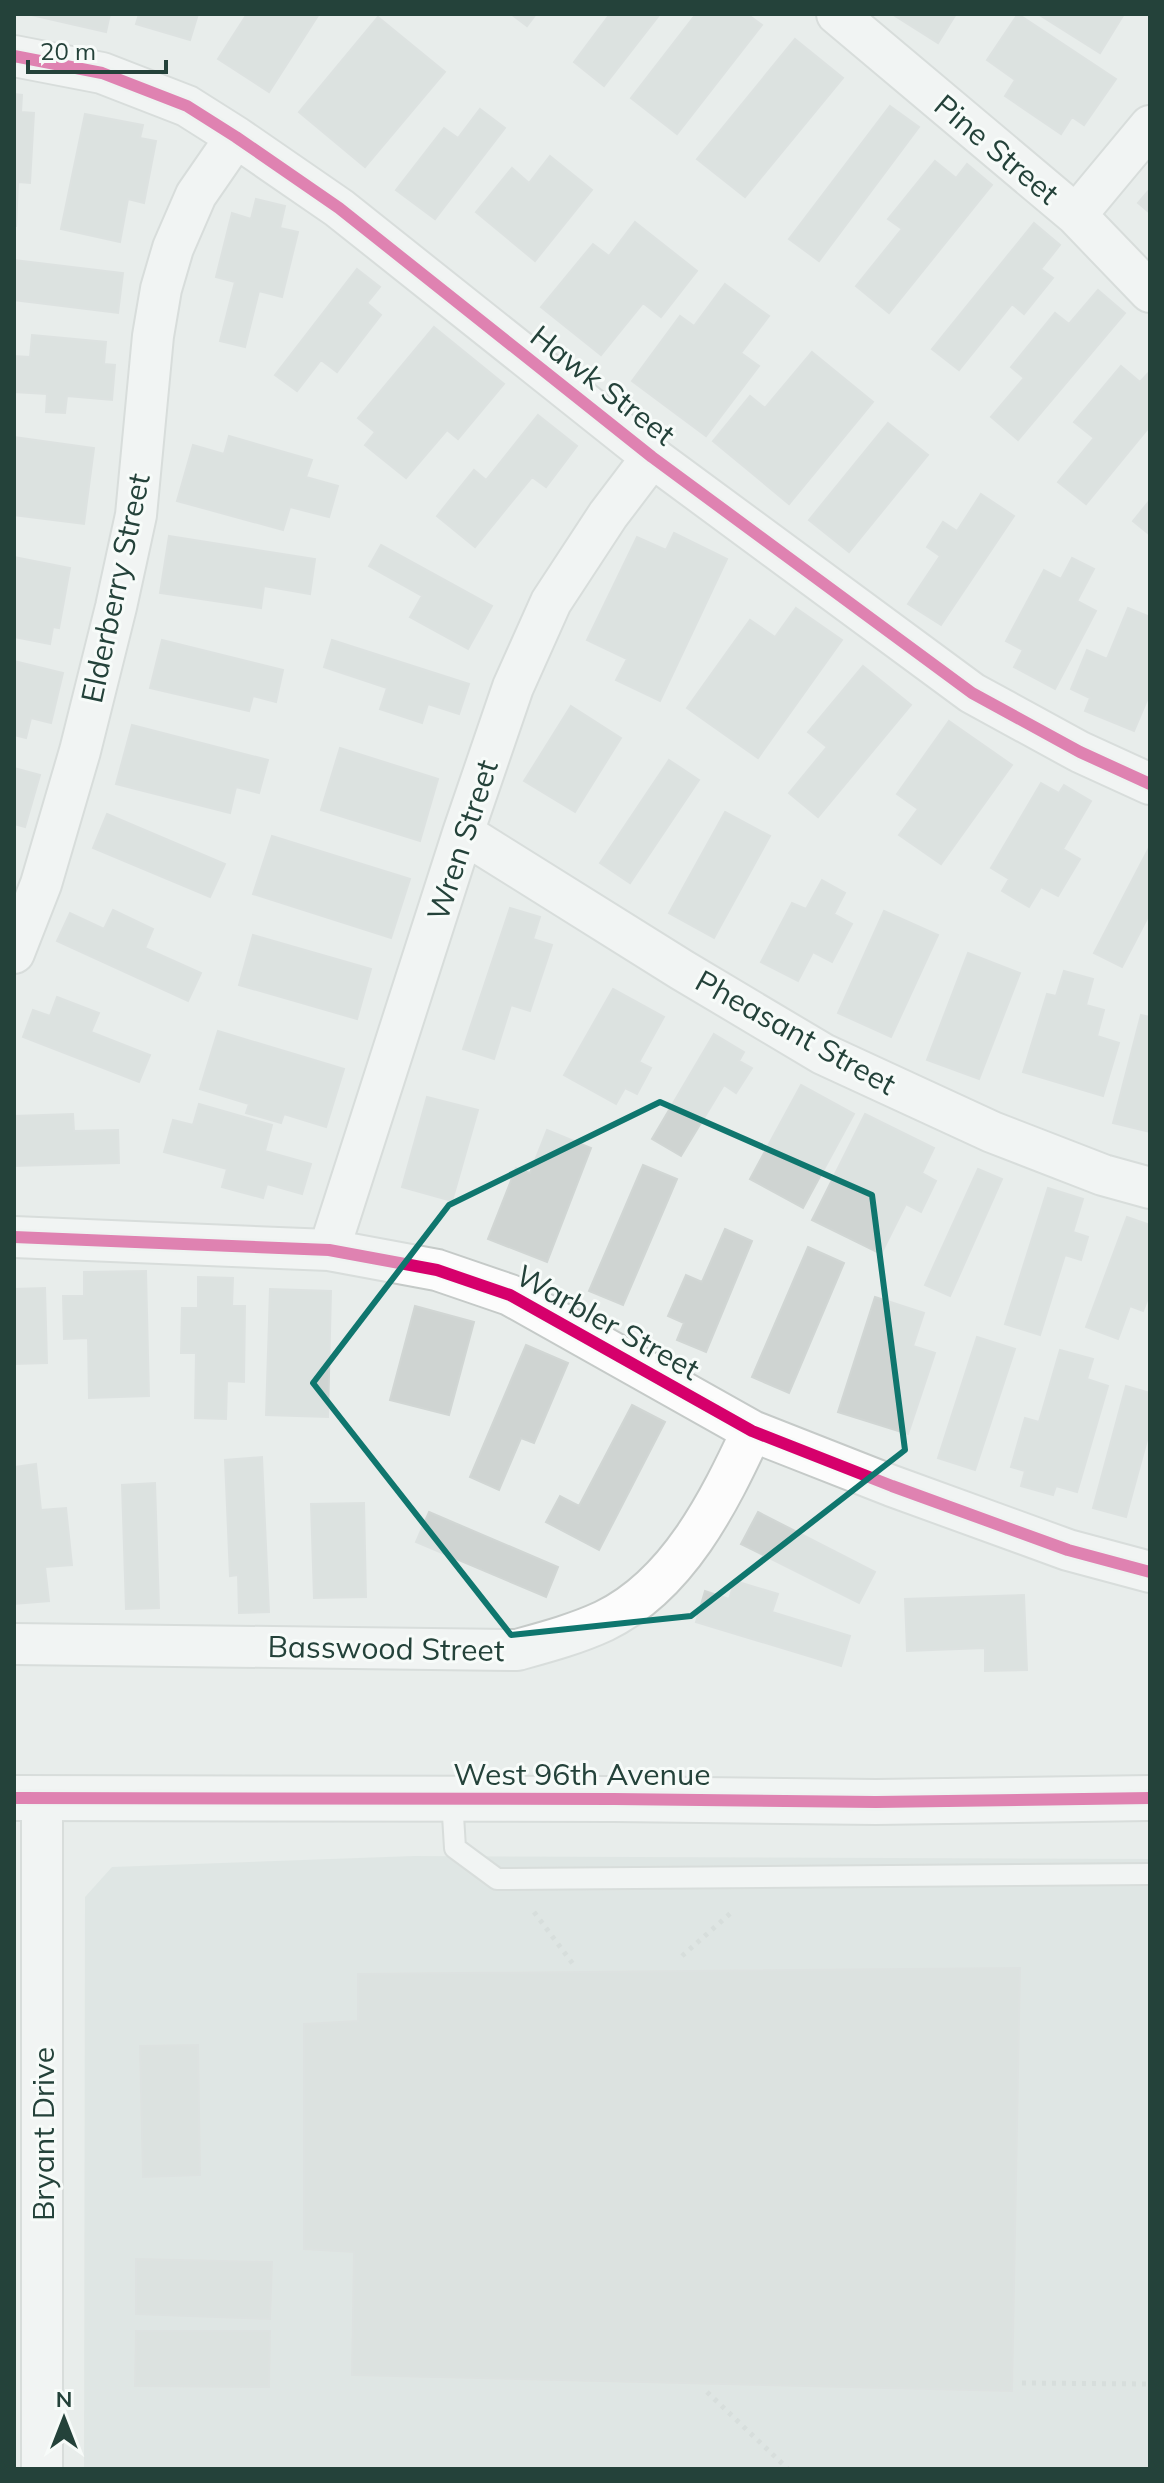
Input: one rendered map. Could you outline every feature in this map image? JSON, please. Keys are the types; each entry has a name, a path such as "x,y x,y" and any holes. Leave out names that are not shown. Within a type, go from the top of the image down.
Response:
{"street":[{"name":"Pine Street","path":"837,14 1076,215 1150,292"},
{"name":"Hawk Street","path":"14,56 102,73 187,106 236,137 339,208 652,457 972,693 1080,752 1150,784"},
{"path":"1076,215 1150,126"},
{"name":"Elderberry Street","path":"14,953 46,869 116,607 136,515 153,336 161,289 173,248 196,195 236,137"},
{"name":"Wren Street","path":"329,1250 513,687 551,602 608,515 652,457"},
{"name":"Pheasant Street","path":"463,833 823,1054 992,1132 1103,1175 1150,1188"},
{"name":"Warbler Street","path":"14,1237 329,1250 437,1270 510,1295 752,1431 1068,1550 1150,1572"},
{"name":"Basswood Street","path":"14,1644 517,1650 563,1637 605,1620 634,1602 672,1567 720,1498 752,1431"},
{"name":"West 96th Avenue","path":"28,1798 876,1802 1150,1798"},
{"name":"Bryant Drive","path":"28,1798 29,2082 42,2469"}],"lane":[{"path":"452,1799 455,1848 497,1879 1150,1874"}],"path":[{"path":"682,1956 736,1908"},
{"path":"534,1911 573,1964"},
{"path":"1022,2383 1150,2384"},
{"path":"707,2392 788,2469"}],"highlighted area":[{"path":"660,1102 872,1195 905,1450 691,1616 511,1635 313,1383 449,1205"}],"shaded area":[{"path":"414,1856 1150,1859 1150,2469 84,2469 85,1897 112,1867"}],"building":[{"path":"27,14 110,14 106,32"},
{"path":"139,14 198,14 190,40 136,24"},
{"path":"247,14 319,14 269,92 218,59"},
{"path":"511,14 536,14 527,26"},
{"path":"610,14 660,14 604,86 574,62"},
{"path":"696,14 747,14 762,25 677,134 631,98"},
{"path":"892,14 956,14 938,43"},
{"path":"1018,14 1116,79 1084,125 1072,117 1061,134 1005,96 1015,80 987,60"},
{"path":"1038,14 1124,14 1100,53"},
{"path":"378,17 445,72 365,167 299,112"},
{"path":"795,39 843,78 745,197 697,159"},
{"path":"14,94 22,95 21,112 34,113 30,183 18,182 16,227"},
{"path":"890,106 919,127 819,261 789,239"},
{"path":"480,109 505,128 435,219 396,190 444,128 458,138"},
{"path":"85,114 143,125 140,138 156,141 144,203 128,199 120,242 61,229"},
{"path":"550,156 592,190 535,261 476,212 512,168 529,183"},
{"path":"935,161 956,178 967,164 992,185 889,313 856,286 902,229 888,219"},
{"path":"1150,189 1150,213 1138,203"},
{"path":"256,199 285,206 280,228 298,232 282,297 259,291 245,347 220,341 235,282 216,277 232,213 251,219"},
{"path":"635,222 697,271 661,317 643,303 601,355 541,307 593,244 609,256"},
{"path":"1034,223 1060,245 1041,269 1053,278 1024,314 1012,304 959,370 932,349"},
{"path":"14,260 123,273 118,313 14,300"},
{"path":"357,269 380,287 367,303 381,315 337,372 321,360 297,391 275,375"},
{"path":"725,284 769,316 741,353 759,366 706,436 632,381 680,316 694,326"},
{"path":"1098,290 1125,313 1018,440 991,417 1024,378 1011,367 1055,313 1069,324"},
{"path":"434,327 504,384 458,439 447,430 406,478 365,445 375,432 358,418"},
{"path":"32,335 106,342 104,364 115,365 112,400 67,396 65,413 46,412 47,394 14,392 14,356 30,357"},
{"path":"812,352 873,402 789,504 713,441 750,396 765,408"},
{"path":"1121,366 1140,382 1150,371 1150,426 1086,504 1058,482 1094,438 1074,422"},
{"path":"538,415 577,446 546,487 532,477 475,547 437,516 474,470 486,480"},
{"path":"888,423 928,455 849,552 809,520"},
{"path":"229,436 312,460 306,477 338,486 329,517 290,507 283,530 177,501 193,445 224,454"},
{"path":"14,437 94,448 84,524 14,515"},
{"path":"981,494 1014,516 941,625 908,604 940,556 927,547 943,522 957,531"},
{"path":"1150,500 1150,535 1133,521"},
{"path":"674,533 727,559 660,701 616,680 627,659 587,640 637,537 666,550"},
{"path":"169,536 315,559 310,594 264,586 261,608 160,593"},
{"path":"381,545 492,606 468,649 410,617 422,596 369,566"},
{"path":"14,557 70,568 59,628 53,627 50,644 14,637"},
{"path":"1072,558 1094,569 1077,601 1096,611 1055,689 1014,667 1023,650 1006,641 1044,570 1061,579"},
{"path":"796,608 842,640 758,758 687,708 750,620 775,637"},
{"path":"1128,608 1150,617 1150,693 1134,731 1085,711 1090,698 1071,689 1087,650 1107,659"},
{"path":"162,640 283,670 276,702 253,696 249,711 150,688"},
{"path":"332,640 469,684 459,714 428,704 422,723 380,709 387,688 324,667"},
{"path":"14,661 63,673 51,723 31,718 26,738 14,735"},
{"path":"863,666 911,705 818,817 789,793 827,747 808,732"},
{"path":"571,706 621,738 575,812 524,781"},
{"path":"949,721 1012,765 941,864 899,835 918,809 897,794"},
{"path":"132,725 268,760 259,793 236,787 230,813 116,784"},
{"path":"340,748 438,779 420,841 321,810"},
{"path":"669,760 699,780 630,883 600,863"},
{"path":"14,768 40,775 25,827 14,824"},
{"path":"1041,783 1059,793 1064,785 1091,801 1063,849 1080,859 1058,896 1041,887 1029,907 1002,891 1009,879 991,868"},
{"path":"725,812 770,836 714,938 669,913"},
{"path":"107,814 225,864 210,897 93,848"},
{"path":"272,836 410,879 391,938 253,894"},
{"path":"1150,846 1150,913 1122,967 1094,953"},
{"path":"822,880 845,893 834,914 852,924 832,962 813,952 798,981 761,962 792,903 806,909"},
{"path":"510,908 540,917 533,939 552,945 530,1011 511,1005 494,1059 463,1049"},
{"path":"113,910 153,929 145,948 201,973 188,1001 57,941 70,913 104,929"},
{"path":"884,911 938,935 891,1037 838,1013"},
{"path":"253,935 371,969 357,1019 239,985"},
{"path":"968,953 1020,973 979,1079 927,1060"},
{"path":"1064,971 1093,979 1086,1005 1104,1010 1097,1036 1119,1043 1103,1096 1023,1072 1047,994 1056,996"},
{"path":"613,989 664,1017 639,1062 651,1068 637,1094 625,1088 616,1104 564,1075"},
{"path":"57,997 99,1013 91,1032 150,1055 139,1082 23,1037 33,1010 50,1016"},
{"path":"1141,1015 1150,1017 1150,1132 1113,1123"},
{"path":"218,1031 344,1069 326,1127 284,1114 281,1123 246,1113 249,1104 200,1089"},
{"path":"714,1034 744,1052 739,1061 752,1068 736,1093 724,1085 681,1156 652,1139"},
{"path":"801,1085 854,1114 803,1208 750,1179"},
{"path":"427,1097 478,1110 452,1201 402,1187"},
{"path":"199,1104 272,1125 265,1151 311,1164 302,1194 267,1184 263,1198 222,1187 227,1169 164,1152 173,1120 193,1125"},
{"path":"73,1114 74,1131 118,1130 119,1163 14,1166 14,1116"},
{"path":"865,1114 934,1148 922,1173 936,1181 921,1212 906,1204 881,1254 812,1220"},
{"path":"547,1130 591,1148 547,1262 488,1239 516,1168 530,1173"},
{"path":"643,1165 677,1179 623,1305 589,1291"},
{"path":"978,1169 1002,1179 950,1296 925,1285"},
{"path":"1048,1188 1083,1199 1073,1232 1088,1237 1081,1260 1065,1255 1040,1335 1005,1324"},
{"path":"1127,1217 1150,1225 1150,1293 1143,1311 1130,1306 1118,1339 1086,1327"},
{"path":"725,1229 752,1241 706,1352 677,1340 684,1323 668,1316 686,1275 702,1282"},
{"path":"808,1247 844,1263 789,1393 752,1377"},
{"path":"146,1271 149,1396 89,1398 88,1338 64,1339 63,1296 84,1296 84,1272"},
{"path":"198,1277 233,1278 232,1306 245,1306 244,1382 227,1381 226,1419 195,1418 196,1353 181,1353 182,1308 198,1308"},
{"path":"45,1288 47,1363 14,1364 14,1289"},
{"path":"270,1289 331,1291 328,1417 266,1415"},
{"path":"875,1297 924,1313 913,1346 935,1353 908,1434 838,1412"},
{"path":"415,1306 474,1322 449,1415 390,1400"},
{"path":"977,1337 1015,1349 975,1470 938,1458"},
{"path":"526,1345 568,1363 534,1443 521,1438 499,1490 470,1477"},
{"path":"1060,1350 1093,1359 1087,1379 1108,1386 1077,1492 1056,1486 1053,1495 1021,1486 1025,1471 1011,1467 1025,1418 1039,1422"},
{"path":"1126,1386 1150,1393 1150,1429 1126,1517 1093,1508"},
{"path":"632,1405 665,1422 599,1550 546,1522 560,1496 579,1506"},
{"path":"262,1457 269,1612 239,1613 238,1575 230,1576 225,1460"},
{"path":"36,1464 41,1510 66,1508 72,1565 45,1567 49,1601 14,1604 14,1467"},
{"path":"155,1483 159,1608 126,1609 122,1485"},
{"path":"364,1503 366,1597 314,1598 311,1504"},
{"path":"429,1512 558,1567 546,1597 416,1542"},
{"path":"758,1512 875,1572 859,1603 741,1544"},
{"path":"735,1581 778,1594 772,1612 850,1636 841,1666 696,1622 705,1591 729,1599"},
{"path":"1024,1595 1027,1670 985,1671 985,1648 907,1651 905,1599"},
{"path":"1020,1968 1012,2391 352,2375 354,2252 304,2249 304,2024 358,2021 358,1974"},
{"path":"198,2045 200,2175 143,2177 140,2046"},
{"path":"136,2259 272,2262 270,2319 136,2314"},
{"path":"136,2331 270,2331 269,2387 135,2386"}],"cycle path":[{"path":"14,56 102,73 187,106 236,137 339,208 652,457 972,693 1080,752 1150,784"},
{"path":"14,1237 329,1250 437,1270 510,1295 752,1431 1068,1550 1150,1572"},
{"path":"14,1798 876,1802 1150,1798"}]}
